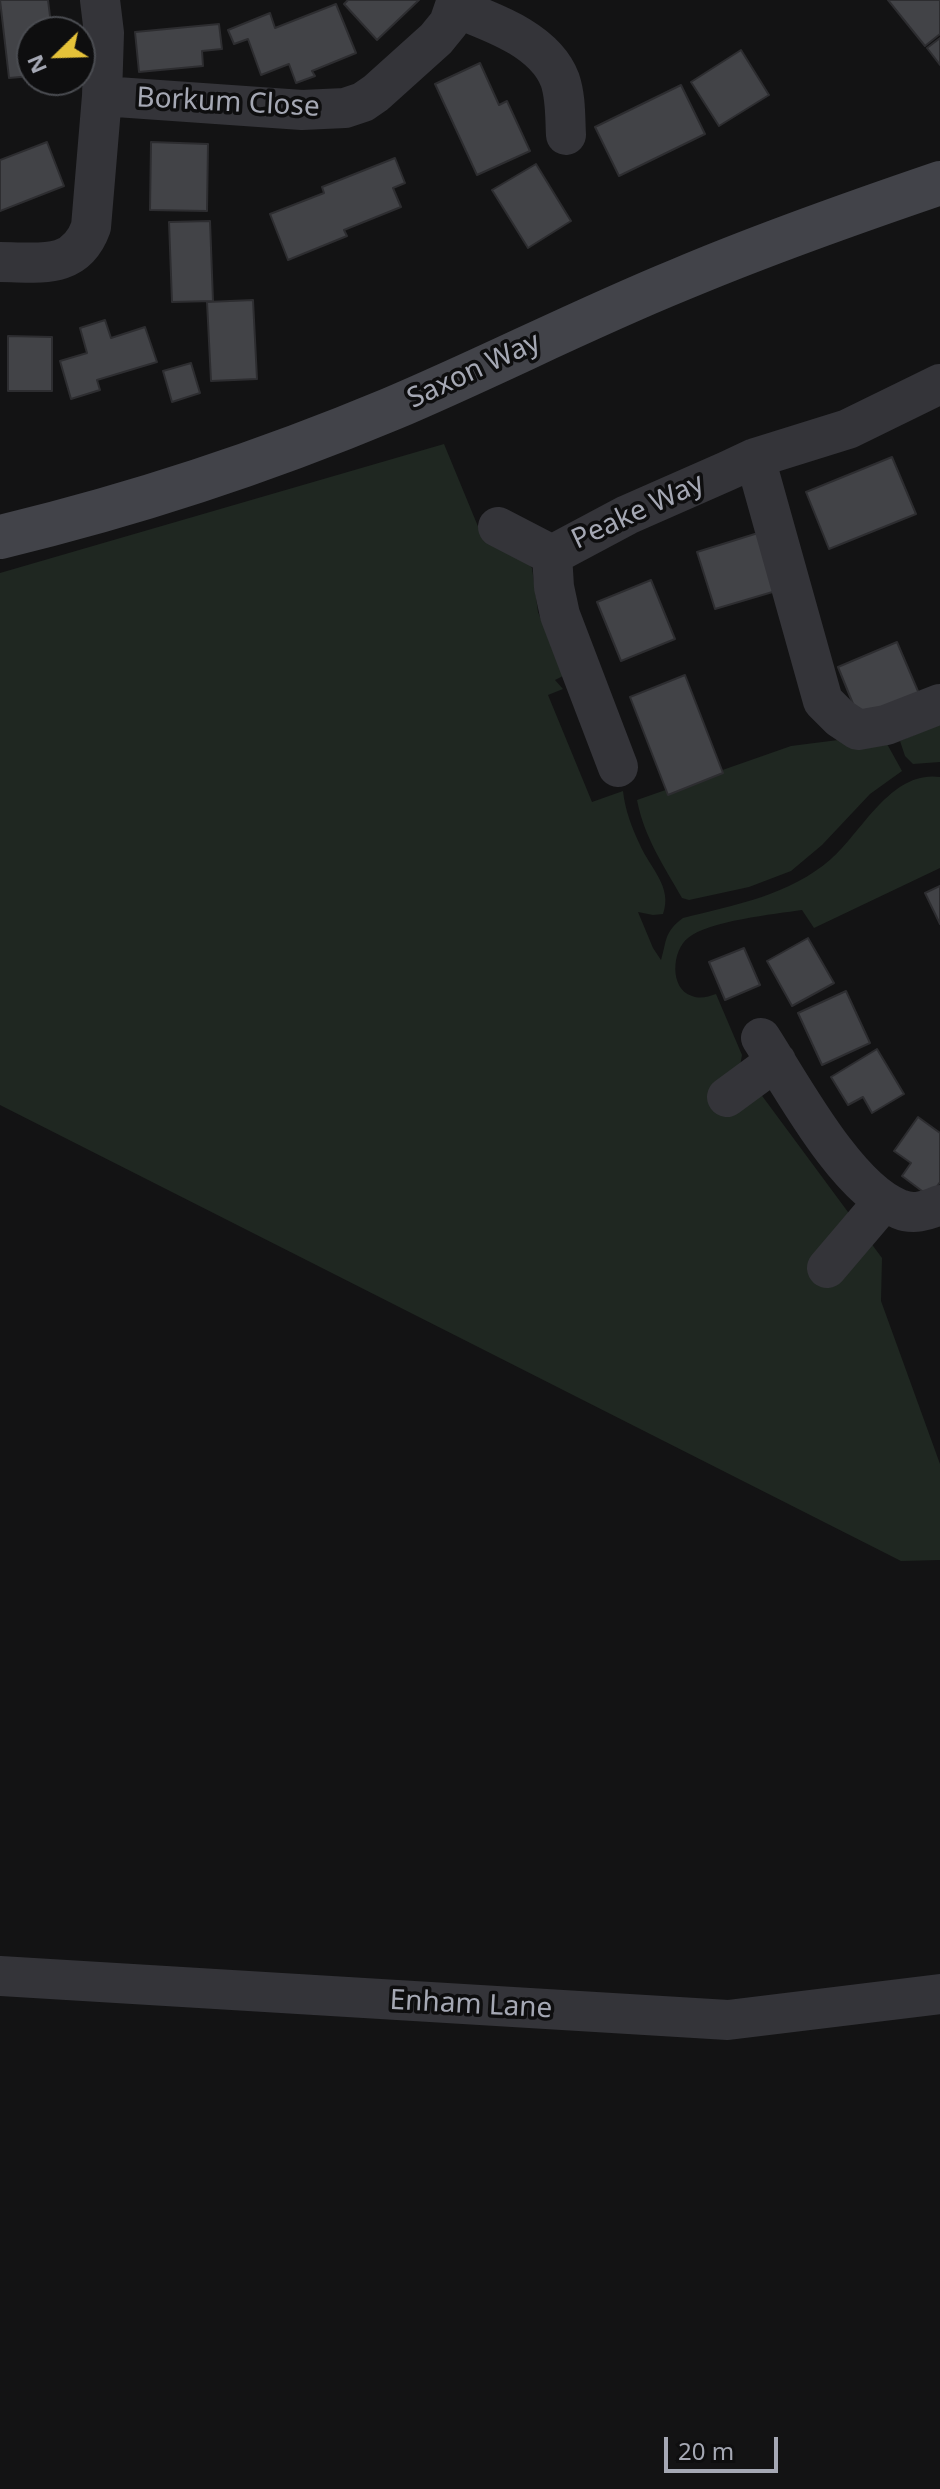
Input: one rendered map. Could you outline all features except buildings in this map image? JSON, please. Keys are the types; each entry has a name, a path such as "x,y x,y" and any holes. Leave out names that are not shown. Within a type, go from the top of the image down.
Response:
{"street":[{"name":"Borkum Close","path":"0,262 62,260 76,253 86,242 91,227 102,96 104,33 100,0"},
{"name":"Borkum Close","path":"102,96 302,110 345,108 363,102 376,93 436,39 449,23 456,4 514,34 543,55 559,77 564,96 566,135"},
{"name":"Saxon Way","path":"0,537 136,502 313,440 482,369 559,331 681,279 812,227 940,183"},
{"name":"Peake Way","path":"618,767 560,615 552,555 627,515 755,458 848,429 940,384"},
{"path":"755,458 823,701 858,730 886,725 940,704"},
{"path":"498,527 552,555"},
{"path":"727,1097 769,1049 833,1149 863,1183 900,1210 915,1213 940,1205"},
{"path":"827,1268 884,1201"},
{"name":"Enham Lane","path":"0,1976 728,2020 940,1994"}],"shaded area":[{"path":"444,444 484,541 488,538 532,568 538,612 563,676 555,680 563,689 548,695 592,802 623,791 634,832 663,886 663,914 638,912 661,960 669,932 683,918 761,897 798,882 831,859 892,793 923,777 940,777 940,868 814,928 802,910 710,927 688,938 683,944 675,969 679,986 685,992 698,997 716,994 742,1055 740,1066 882,1258 881,1301 940,1464 940,1560 901,1561 0,1105 0,573"},
{"path":"940,724 940,762 913,764 905,756 900,741"},
{"path":"838,740 886,742 902,771 870,794 822,845 791,871 749,887 689,900 682,898 650,839 637,800 791,746"}]}
